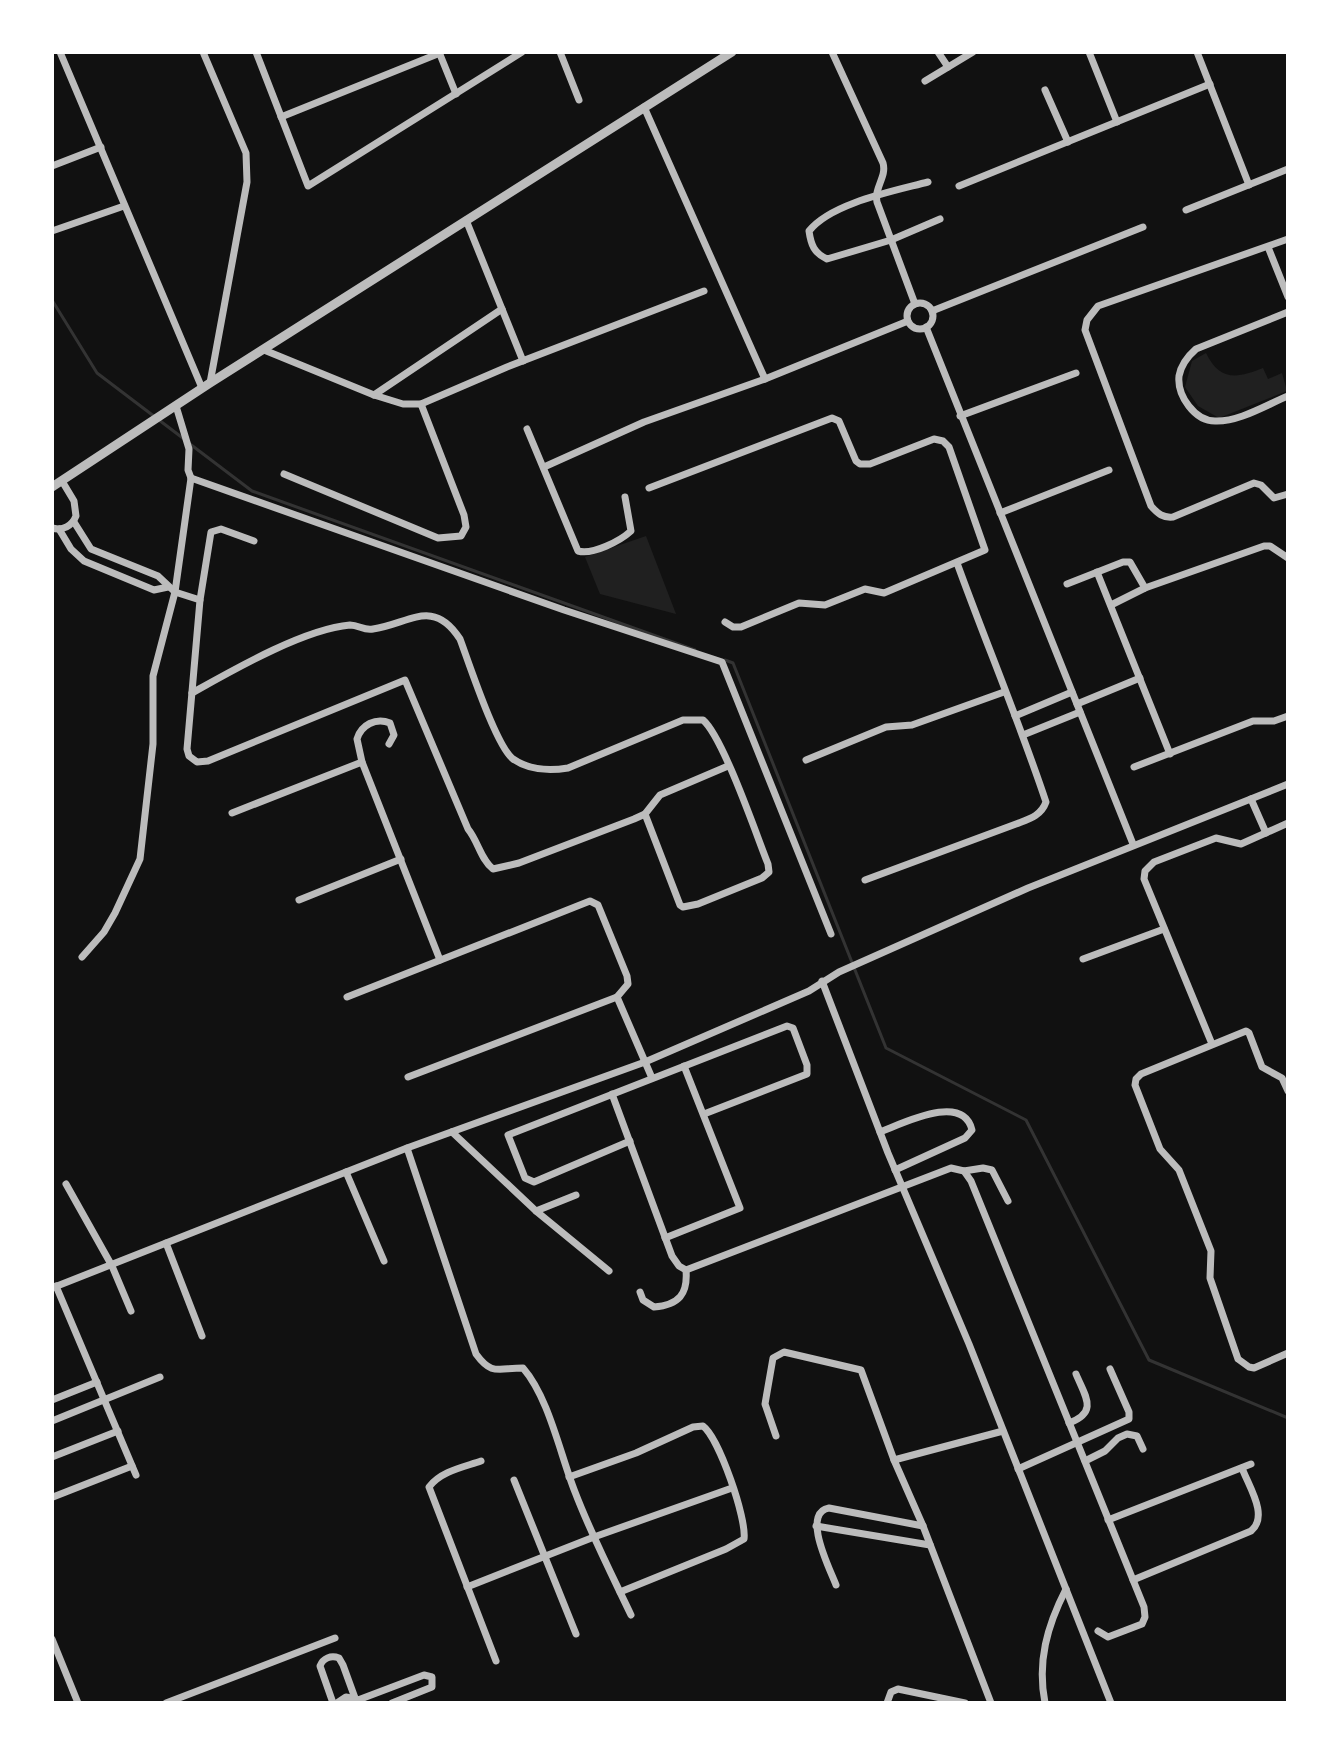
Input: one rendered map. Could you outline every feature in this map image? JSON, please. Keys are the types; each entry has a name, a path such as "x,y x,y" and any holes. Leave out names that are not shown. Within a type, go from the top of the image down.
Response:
{"street":[{"path":"60,52 124,206 206,386"},
{"path":"203,52 246,153 247,182 206,386"},
{"path":"256,52 308,186 522,52"},
{"path":"281,117 439,52 456,94"},
{"path":"560,52 579,100"},
{"path":"52,487 732,52"},
{"path":"832,52 883,163 884,174 876,196 915,304"},
{"path":"938,52 948,67"},
{"path":"925,81 973,52"},
{"path":"1089,52 1117,122"},
{"path":"1197,52 1249,185"},
{"path":"959,186 1210,84"},
{"path":"1045,90 1068,142"},
{"path":"644,107 765,379"},
{"path":"52,166 101,147"},
{"path":"1186,210 1288,169"},
{"path":"928,182 876,196 831,213 809,231 811,243 818,255 827,259 891,240 940,219"},
{"path":"52,231 124,206"},
{"path":"466,220 523,361"},
{"path":"932,311 1143,227"},
{"path":"1288,239 1098,306 1087,320 1085,330 1151,506 1158,514 1173,517 1254,483 1261,485 1274,498 1288,494"},
{"path":"1268,247 1288,297"},
{"path":"264,350 374,395 403,404 421,404 704,291"},
{"path":"922,303 932,311 933,317 926,327 912,327 908,321 907,314 915,304 922,303"},
{"path":"374,395 502,309"},
{"path":"1288,312 1196,349 1188,356 1179,375 1185,399 1194,412 1214,422 1228,420 1288,396"},
{"path":"544,467 644,422 765,379 908,321"},
{"path":"926,327 1133,844"},
{"path":"960,416 1076,373"},
{"path":"284,474 438,538 461,536 466,527 464,515 421,404"},
{"path":"82,957 115,913 140,859 153,744 153,676 191,478 188,470 189,449 176,406"},
{"path":"649,488 832,418 839,421 860,464 870,464 934,439 943,441 949,447 985,550 884,593 865,589 825,605 799,603 741,627 725,622"},
{"path":"527,429 578,551 586,553 624,538 631,531 625,497"},
{"path":"1000,513 1109,470"},
{"path":"191,478 564,610 722,662 831,934"},
{"path":"62,481 76,510 74,522 91,549 158,576 172,589 200,600"},
{"path":"74,522 56,528 84,561 154,590 172,589"},
{"path":"254,541 221,529 211,532 200,600 187,749 192,760 201,763 405,680 468,829 487,865 493,869 519,863 645,814 660,795 728,766"},
{"path":"1111,605 1145,588 1264,546 1270,546 1288,558"},
{"path":"1067,584 1130,562 1145,588"},
{"path":"865,880 999,832 1044,809 1046,802 1023,735 957,563"},
{"path":"1097,572 1170,754"},
{"path":"192,693 249,661 324,631 351,625 364,630 376,629 413,616 429,616 450,624 460,639 504,749 522,764 551,771 568,768 683,720 703,720 709,726 728,766 768,864 766,875 698,904 683,907 645,814"},
{"path":"1023,735 1140,678"},
{"path":"806,760 886,727 912,725 1004,692"},
{"path":"1015,716 1072,692"},
{"path":"1134,767 1253,721 1274,721 1288,716"},
{"path":"389,744 394,735 390,723 377,721 363,727 357,739 362,762 440,960"},
{"path":"232,813 362,762"},
{"path":"136,1475 54,1287 407,1148 645,1062 809,991 839,972 1028,888 1288,784"},
{"path":"1251,799 1266,833"},
{"path":"1212,1044 1144,879 1148,866 1216,838 1224,838 1236,845 1288,823"},
{"path":"299,900 401,859"},
{"path":"347,997 594,901 627,976 628,984 617,997 408,1077"},
{"path":"1083,959 1164,929"},
{"path":"822,981 895,1170 929,1245 1111,1703"},
{"path":"617,997 652,1078"},
{"path":"630,1141 534,1182 525,1178 508,1139 510,1133 787,1026 793,1028 807,1065 807,1074 704,1114"},
{"path":"1288,1091 1282,1078 1262,1067 1249,1033 1241,1032 1141,1074 1136,1079 1136,1092 1160,1149 1179,1170 1211,1251 1210,1278 1238,1359 1254,1368 1288,1353"},
{"path":"665,1238 740,1208 684,1066"},
{"path":"612,1094 672,1256 686,1270"},
{"path":"880,1132 935,1111 962,1115 970,1122 972,1130 965,1138 895,1170"},
{"path":"452,1132 536,1211 609,1271"},
{"path":"407,1148 476,1354 486,1367 495,1371 523,1368 530,1375 594,1537 631,1615"},
{"path":"686,1270 951,1168 992,1170 1008,1201"},
{"path":"964,1171 971,1181 1144,1607 1144,1621 1137,1626 1112,1636 1098,1631"},
{"path":"346,1172 384,1261"},
{"path":"66,1184 112,1266 131,1311"},
{"path":"536,1211 576,1195"},
{"path":"166,1243 202,1336"},
{"path":"640,1292 643,1300 654,1307 678,1300 686,1290 686,1270"},
{"path":"776,1436 765,1404 773,1358 784,1352 861,1370 991,1703"},
{"path":"1018,1469 1129,1419 1129,1412 1110,1369"},
{"path":"1069,1423 1080,1419 1088,1411 1076,1374"},
{"path":"52,1421 160,1377"},
{"path":"52,1400 97,1382"},
{"path":"569,1477 703,1426 714,1439 732,1488 745,1532 744,1539 620,1592"},
{"path":"52,1457 118,1431"},
{"path":"894,1460 1003,1431"},
{"path":"1085,1461 1105,1451 1127,1434 1137,1436 1143,1449"},
{"path":"481,1461 447,1473 434,1480 429,1487 496,1661"},
{"path":"1108,1520 1251,1464"},
{"path":"53,1497 132,1466"},
{"path":"1133,1580 1257,1527 1260,1519 1242,1468"},
{"path":"514,1480 576,1634"},
{"path":"467,1587 732,1488"},
{"path":"836,1585 816,1526 822,1509 923,1526"},
{"path":"845,1531 848,1512"},
{"path":"901,1540 905,1523"},
{"path":"816,1526 930,1545"},
{"path":"1045,1703 1042,1656 1048,1630 1066,1589"},
{"path":"166,1703 335,1638"},
{"path":"52,1639 78,1703"},
{"path":"358,1700 339,1658 330,1657 320,1666 335,1703 346,1697 358,1700 424,1675 432,1677 432,1687 392,1703"},
{"path":"887,1703 891,1692 898,1689 965,1703"}],"shaded area":[{"path":"1206,353 1217,369 1230,375 1263,368 1268,379 1282,373 1287,391 1219,418 1198,406 1185,387 1192,361"},
{"path":"646,536 676,614 600,594 585,557"}],"waterway":[{"path":"52,300 97,373 184,439"},
{"path":"190,444 252,491 695,650"},
{"path":"725,660 733,663 886,1048 1026,1120 1149,1360 1288,1418"}]}
